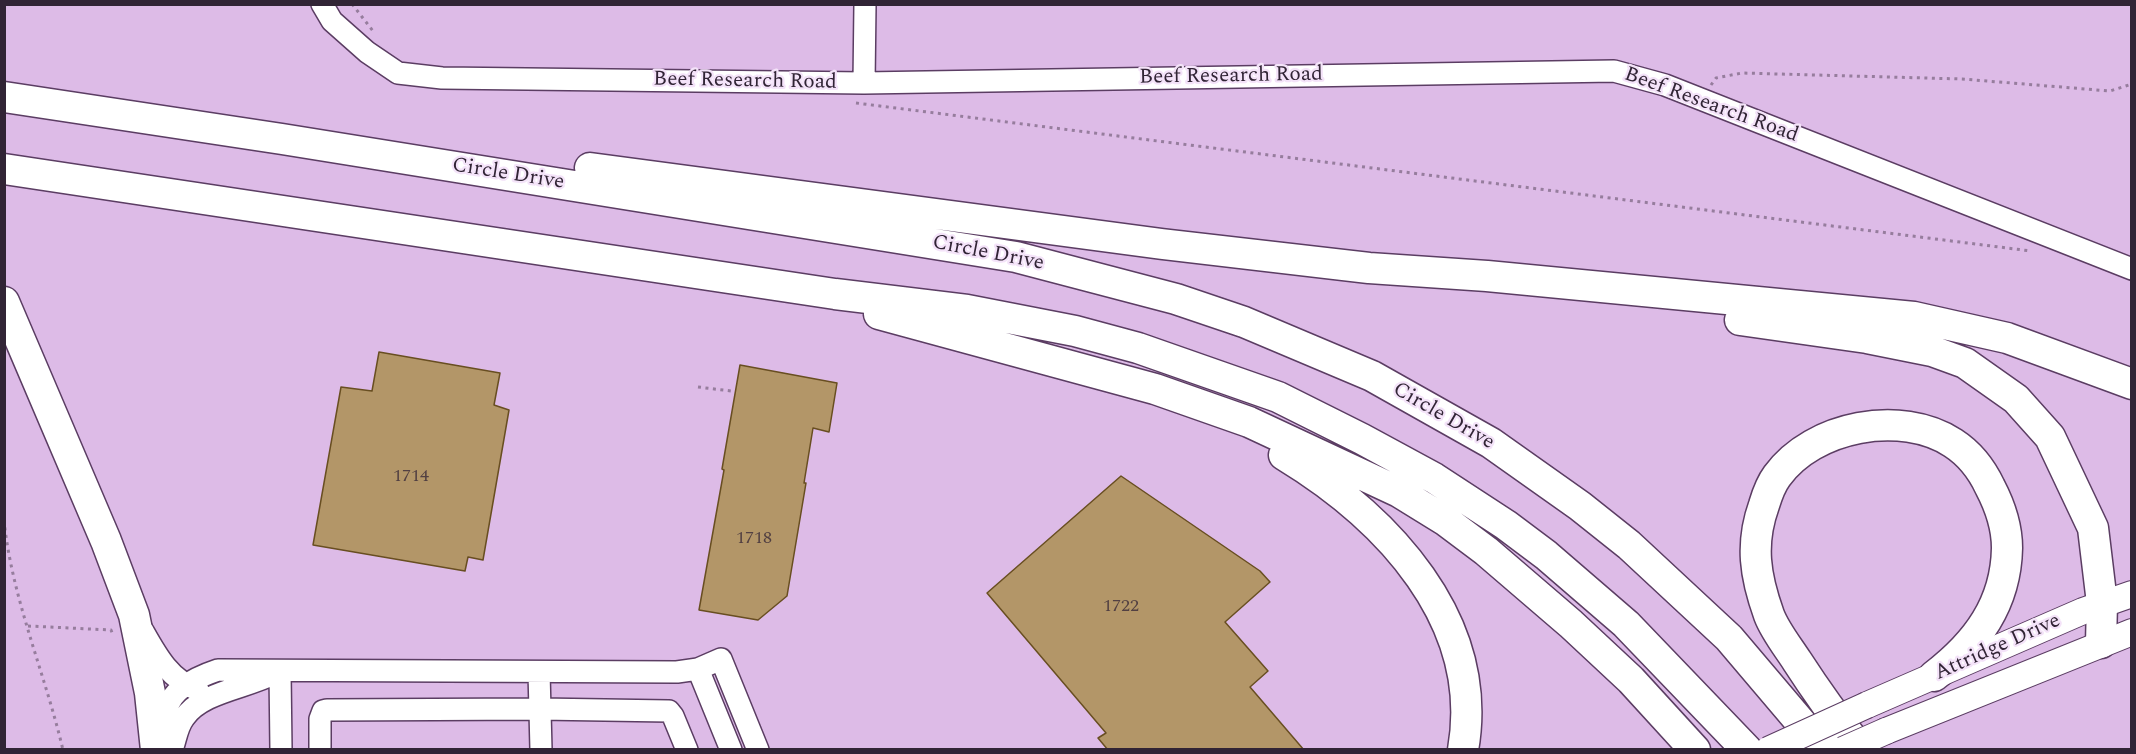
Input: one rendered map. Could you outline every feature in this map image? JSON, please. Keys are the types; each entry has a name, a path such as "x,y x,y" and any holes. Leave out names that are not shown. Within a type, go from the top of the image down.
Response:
{"highway":[{"name":"Circle Drive","path":"4,97 282,139 1017,257 1176,299 1244,322 1372,376 1491,443 1580,506 1629,545 1729,638 1824,750"},
{"path":"282,139 408,143 1162,244 1369,268 1914,317 2007,338 2132,384"},
{"path":"4,169 835,294 967,310 1075,331 1189,364 1278,397 1362,439 1434,478 1506,525 1546,555 1626,624 1747,750"},
{"path":"1369,268 1503,292 1867,338 1932,351 1965,363 2016,399 2050,437 2092,528 2102,603 2101,643"},
{"path":"835,294 866,310 1155,389 1249,422 1400,492 1446,521 1486,551 1571,624 1631,680 1695,750"},
{"path":"4,302 106,542 134,615 147,673 156,750"},
{"path":"1155,389 1285,455 1352,504 1410,562 1435,597 1456,647 1464,684 1466,707 1463,750"},
{"path":"1861,750 1829,710 1770,617 1757,570 1754,548 1757,524 1767,496 1783,469 1809,447 1829,438 1869,427 1892,425 1913,427 1952,442 1967,454 1984,475 2004,521 2007,562 2002,585 1982,629 1956,659 1934,676"}],"main road":[{"name":"Attridge Drive","path":"1768,750 2102,603 2132,594"},
{"name":"Attridge Drive","path":"1843,750 2132,632"}],"street":[{"name":"Beef Research Road","path":"322,4 332,21 367,52 398,73 442,78 864,83 1614,71 1665,85 2132,269"},
{"path":"864,83 865,4"},
{"path":"134,615 169,673 186,686 221,693"},
{"path":"164,750 166,710 170,701 186,686 218,670 677,672 698,669 721,659 758,750"},
{"path":"698,669 731,750"},
{"path":"172,750 184,716 193,708 221,693 278,672"},
{"path":"278,672 281,750"},
{"path":"540,672 541,750"},
{"path":"320,750 320,719 323,711 540,709 669,711 674,716 687,750"}],"path":[{"path":"1703,100 1716,78 1742,73 1962,79 2110,91 2132,84"},
{"path":"882,106 2034,251"},
{"path":"698,387 731,391"},
{"path":"4,520 7,550 63,750"},
{"path":"28,626 111,630 114,639"}],"building":[{"path":"379,352 500,373 494,405 509,410 483,560 468,557 465,571 313,545 341,387 372,391"},
{"path":"740,365 837,383 829,432 813,428 787,596 758,620 699,610"},
{"path":"1121,476 1260,571 1270,582 1225,622 1268,671 1250,687 1304,750 1108,750 1098,738 1106,733 987,593"}]}
